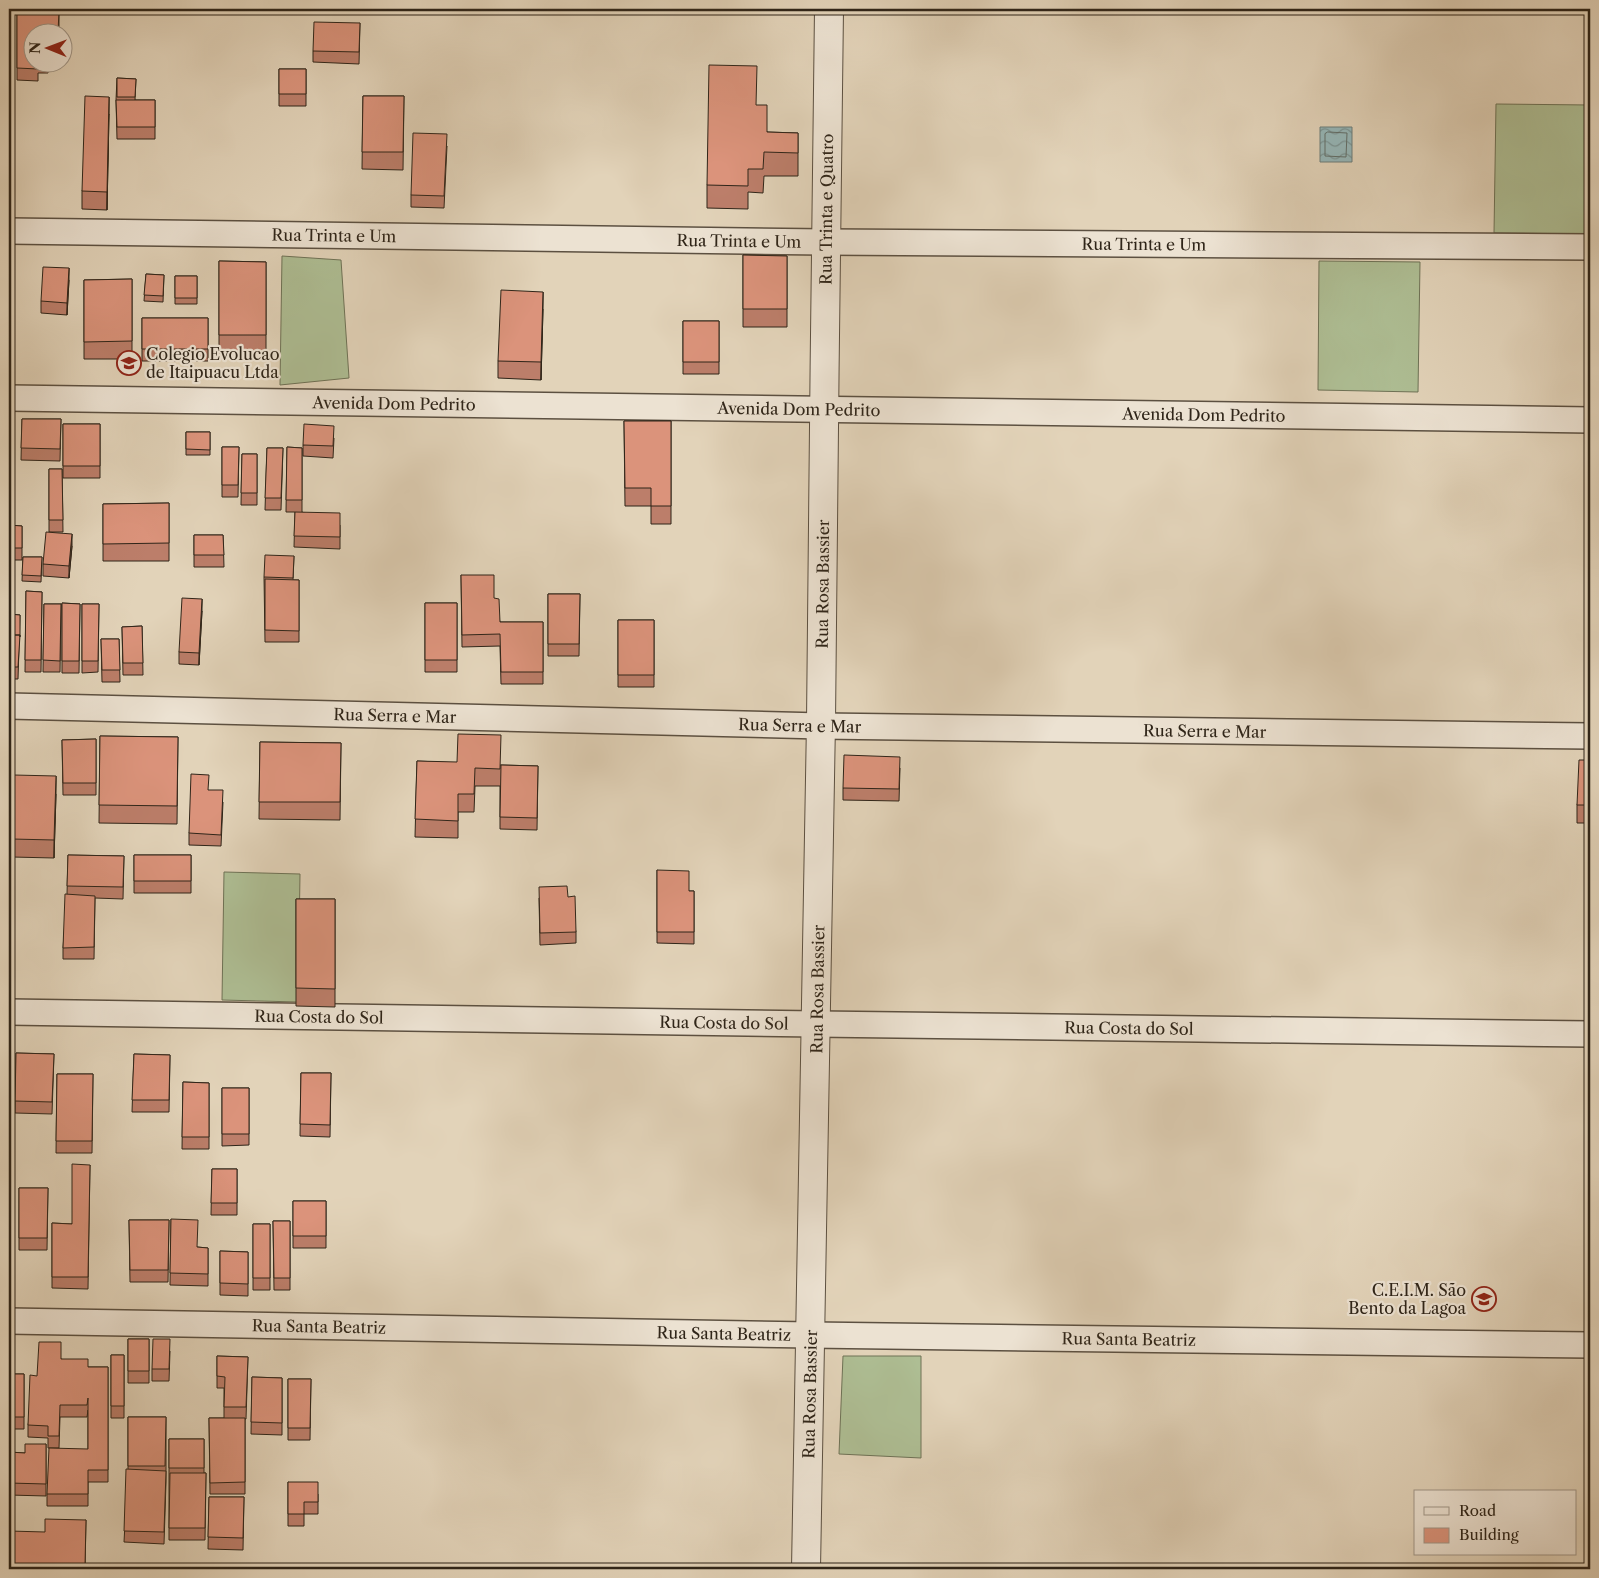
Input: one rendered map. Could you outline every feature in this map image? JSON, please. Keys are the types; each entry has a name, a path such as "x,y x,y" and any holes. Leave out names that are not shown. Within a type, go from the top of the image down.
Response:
{"street":[{"name":"Rua Trinta e Quatro","path":"825,409 825,242 829,9"},
{"name":"Rua Trinta e Um","path":"9,231 825,242 1590,247"},
{"name":"Avenida Dom Pedrito","path":"9,398 1590,420"},
{"name":"Rua Rosa Bassier","path":"806,1569 817,1024 825,409"},
{"name":"Rua Serra e Mar","path":"9,706 821,726 1590,736"},
{"name":"Rua Costa do Sol","path":"9,1012 1590,1034"},
{"name":"Rua Santa Beatriz","path":"9,1321 1590,1345"}],"green space":[{"path":"1496,104 1590,105 1590,234 1494,233"},
{"path":"282,256 341,260 349,378 280,385"},
{"path":"1319,261 1420,262 1418,392 1318,390"},
{"path":"224,872 300,874 298,1002 222,1000"},
{"path":"843,1356 921,1356 921,1458 839,1454"}],"water":[{"path":"1320,127 1352,127 1352,162 1320,162"}],"building":[{"path":"17,11 59,11 58,22 22,22 22,68 17,68"},
{"path":"314,22 360,23 359,52 313,51"},
{"path":"709,65 757,66 756,105 767,105 767,132 798,133 798,153 764,152 763,169 748,169 748,186 707,185"},
{"path":"279,69 306,69 306,94 279,94"},
{"path":"117,78 136,79 135,97 117,97"},
{"path":"85,96 109,97 107,192 82,191"},
{"path":"363,96 404,96 403,152 362,152"},
{"path":"116,100 155,100 155,127 117,127"},
{"path":"413,133 447,134 444,196 411,195"},
{"path":"743,255 787,256 787,309 743,309"},
{"path":"219,261 266,262 266,335 219,335"},
{"path":"43,267 69,268 67,303 41,301"},
{"path":"146,274 164,275 163,296 144,295"},
{"path":"175,276 197,276 197,298 175,298"},
{"path":"132,279 132,341 84,342 84,280"},
{"path":"501,290 543,292 541,362 498,361"},
{"path":"142,318 208,318 208,349 142,349"},
{"path":"683,321 719,321 719,362 683,362"},
{"path":"22,419 61,419 60,449 21,448"},
{"path":"624,421 671,421 671,506 651,506 651,488 625,488"},
{"path":"63,424 100,424 100,466 63,466"},
{"path":"304,424 334,426 333,446 303,445"},
{"path":"186,432 210,432 210,450 186,449"},
{"path":"222,447 239,447 238,485 222,485"},
{"path":"287,447 302,448 302,500 286,500"},
{"path":"267,448 283,448 281,498 265,498"},
{"path":"242,454 257,454 257,493 241,493"},
{"path":"49,469 62,469 63,520 49,520"},
{"path":"169,503 169,543 103,544 103,504"},
{"path":"295,512 340,513 340,537 294,536"},
{"path":"9,525 22,526 22,548 9,548"},
{"path":"46,532 72,534 69,566 43,564"},
{"path":"194,535 223,535 224,555 194,555"},
{"path":"265,555 294,556 293,578 264,577"},
{"path":"23,557 42,557 41,576 22,575"},
{"path":"461,575 494,575 494,598 499,599 500,622 543,622 543,672 501,672 500,634 462,635"},
{"path":"265,579 299,580 299,631 265,630"},
{"path":"26,591 42,592 41,660 25,660"},
{"path":"548,594 580,594 579,644 548,644"},
{"path":"182,598 202,599 199,653 179,652"},
{"path":"62,603 80,604 79,661 62,661"},
{"path":"425,603 457,603 457,660 425,660"},
{"path":"44,604 61,604 60,661 43,660"},
{"path":"82,604 99,604 98,661 82,661"},
{"path":"9,614 20,615 20,635 9,635"},
{"path":"618,620 654,620 654,675 618,675"},
{"path":"142,626 143,663 123,663 122,627"},
{"path":"9,635 20,635 18,667 9,667"},
{"path":"101,639 119,639 120,670 102,670"},
{"path":"458,734 501,735 500,769 475,768 474,794 458,794 458,821 415,819 417,761 457,762"},
{"path":"100,736 178,737 177,806 99,805"},
{"path":"96,739 96,783 63,783 62,740"},
{"path":"260,742 341,743 340,802 259,802"},
{"path":"844,755 900,757 899,789 843,788"},
{"path":"1579,760 1590,760 1590,805 1577,805"},
{"path":"501,765 538,766 537,818 500,817"},
{"path":"191,774 209,775 208,790 223,790 221,835 189,833"},
{"path":"14,775 56,776 54,840 12,839"},
{"path":"68,855 124,856 123,887 67,886"},
{"path":"134,855 191,855 191,881 134,881"},
{"path":"657,870 689,871 689,891 694,891 694,932 657,932"},
{"path":"567,886 568,897 575,896 576,932 540,933 539,887"},
{"path":"65,894 95,896 94,947 63,948"},
{"path":"296,899 335,899 335,989 296,988"},
{"path":"16,1053 54,1054 52,1102 15,1101"},
{"path":"134,1054 170,1055 169,1100 132,1100"},
{"path":"9,1057 11,1057 10,1101 9,1101"},
{"path":"301,1073 331,1073 330,1125 300,1124"},
{"path":"57,1074 93,1074 92,1141 56,1141"},
{"path":"183,1082 209,1083 209,1137 182,1137"},
{"path":"222,1088 249,1088 249,1134 222,1134"},
{"path":"72,1164 90,1165 88,1277 52,1277 52,1223 72,1224"},
{"path":"212,1169 237,1169 237,1203 211,1203"},
{"path":"19,1188 48,1188 47,1238 19,1238"},
{"path":"293,1201 326,1201 326,1236 293,1236"},
{"path":"171,1219 198,1220 197,1247 208,1248 208,1274 170,1273"},
{"path":"129,1220 169,1220 168,1270 130,1270"},
{"path":"273,1221 290,1221 290,1278 274,1278"},
{"path":"253,1224 270,1224 270,1278 253,1278"},
{"path":"220,1251 248,1252 248,1284 220,1283"},
{"path":"128,1339 149,1339 149,1371 128,1371"},
{"path":"153,1339 170,1339 169,1369 152,1369"},
{"path":"39,1342 61,1342 61,1359 88,1359 88,1367 108,1367 108,1470 88,1470 88,1494 47,1494 49,1448 88,1449 88,1398 87,1405 60,1405 59,1436 48,1436 48,1426 28,1425 30,1375 37,1376"},
{"path":"111,1355 124,1355 124,1406 111,1406"},
{"path":"217,1356 248,1357 246,1407 224,1407 225,1377 217,1376"},
{"path":"9,1374 24,1374 24,1417 9,1417"},
{"path":"252,1377 282,1378 282,1423 251,1422"},
{"path":"288,1379 311,1379 310,1428 288,1428"},
{"path":"128,1417 166,1417 165,1466 128,1466"},
{"path":"209,1418 245,1418 245,1482 210,1483"},
{"path":"169,1439 204,1439 204,1468 169,1468"},
{"path":"25,1444 46,1444 46,1484 9,1483 9,1452 25,1453"},
{"path":"126,1469 166,1471 164,1532 124,1531"},
{"path":"170,1473 206,1473 205,1528 169,1528"},
{"path":"288,1482 318,1482 318,1502 304,1502 304,1514 288,1514"},
{"path":"209,1497 244,1497 243,1538 208,1537"},
{"path":"45,1519 86,1520 85,1566 44,1565 44,1569 9,1569 9,1531 45,1532"}],"place":[{"name":"Colegio Evolucao de Itaipuacu Ltda","path":"129,363"},
{"name":"C.E.I.M. São Bento da Lagoa","path":"1484,1299"}]}
